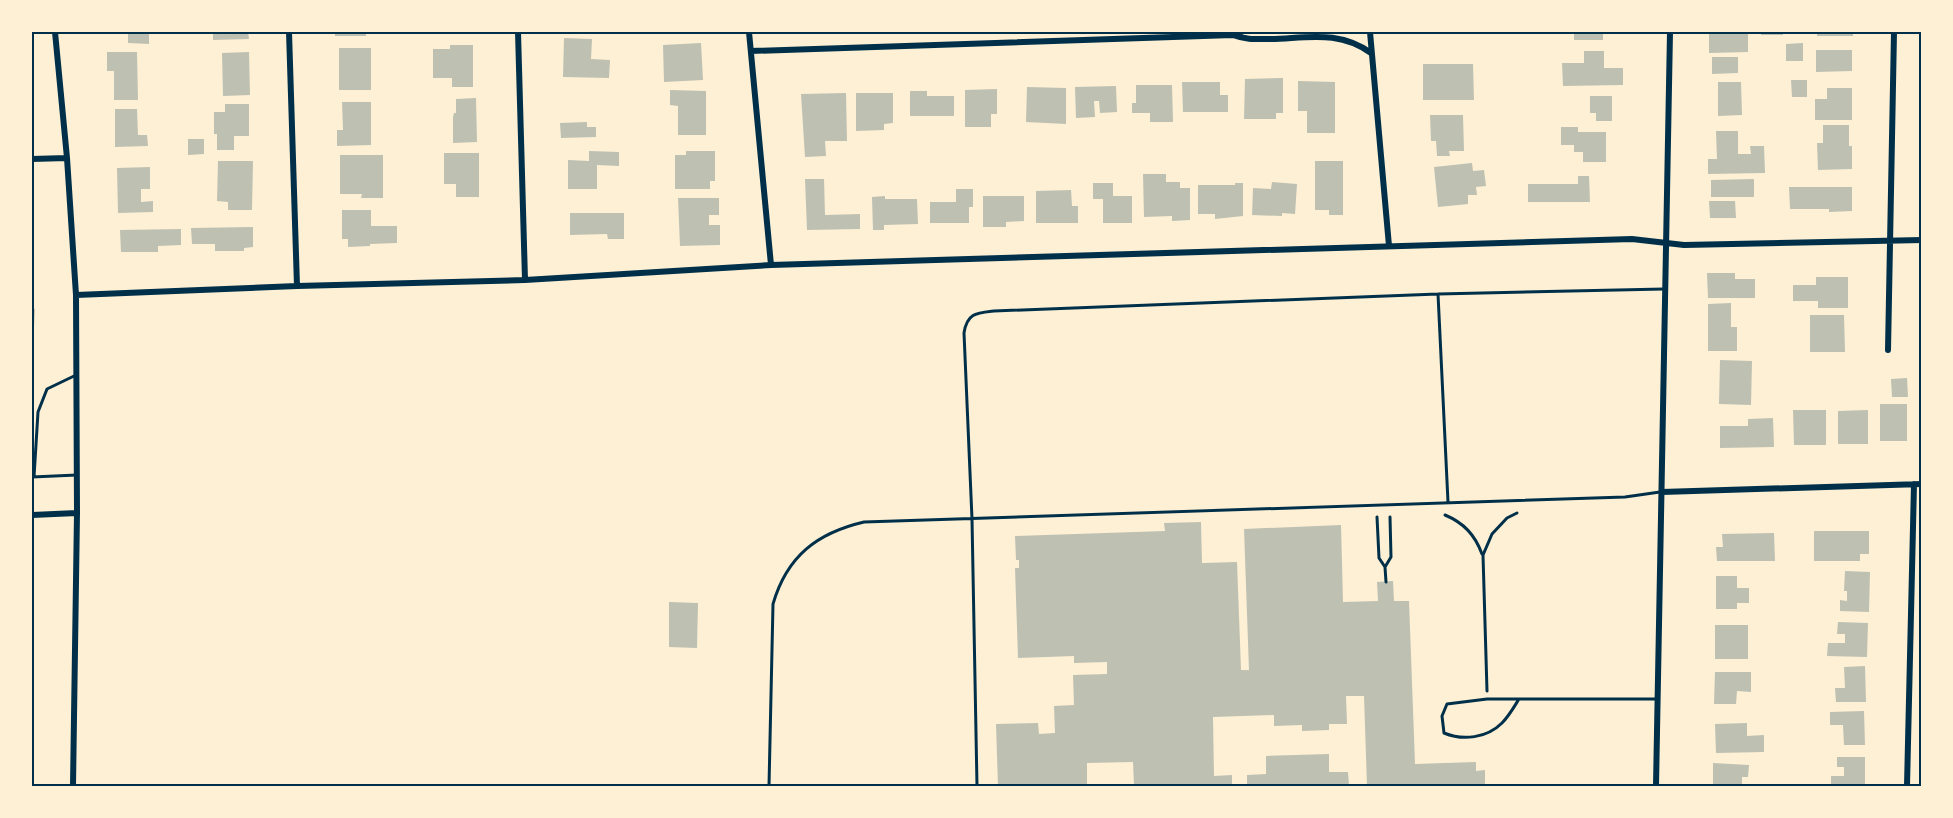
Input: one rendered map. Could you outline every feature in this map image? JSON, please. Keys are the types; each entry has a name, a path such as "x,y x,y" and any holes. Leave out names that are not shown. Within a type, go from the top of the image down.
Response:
{"street":[{"path":"55,32 67,158 76,295 77,513 73,786"},
{"path":"289,32 297,286"},
{"path":"518,32 525,280"},
{"path":"749,32 771,265"},
{"path":"1233,35 1241,32"},
{"path":"1370,32 1389,246"},
{"path":"1656,786 1670,32"},
{"path":"1888,350 1894,32"},
{"path":"751,51 1233,35 1249,39 1336,37 1359,45 1371,53"},
{"path":"32,159 67,158"},
{"path":"76,295 525,280 771,265 1632,238 1684,245 1922,240"},
{"path":"1662,492 1918,484 1907,786"},
{"path":"32,515 77,513"}],"lane":[{"path":"977,786 972,519 964,333 966,323 971,316 994,311 1438,294 1666,289"},
{"path":"1438,294 1448,503"},
{"path":"76,375 47,389 38,412 33,477 76,475"},
{"path":"769,786 773,604 785,573 796,558 808,547 846,526 864,522 1625,497 1662,492"},
{"path":"1519,699 1504,722 1494,730 1480,736 1456,738 1444,733 1442,716 1447,704 1487,699 1519,699 1658,699"}],"path":[{"path":"1487,699 1483,555 1492,534 1507,518 1517,513"},
{"path":"1445,515 1456,520 1472,534 1483,555"},
{"path":"1377,517 1379,558 1385,567 1386,582"},
{"path":"1385,567 1391,557 1390,517"}],"building":[{"path":"102,32 149,32 149,44 128,43 128,34 102,34"},
{"path":"213,32 248,32 249,39 213,40"},
{"path":"335,32 366,32 366,36 335,36"},
{"path":"439,32 475,32 475,33 439,34"},
{"path":"1574,32 1603,32 1603,40 1574,40"},
{"path":"1748,32 1748,52 1709,53 1709,33"},
{"path":"1761,32 1783,32 1783,35 1761,35"},
{"path":"1817,32 1853,32 1853,36 1817,36"},
{"path":"564,38 592,39 591,59 610,60 609,78 563,77"},
{"path":"701,43 703,80 664,82 663,45"},
{"path":"1803,43 1803,61 1786,61 1786,44"},
{"path":"450,45 473,45 473,87 452,87 452,78 433,78 433,49 450,49"},
{"path":"339,48 371,48 371,90 339,90"},
{"path":"1816,50 1852,50 1852,71 1816,72"},
{"path":"1584,51 1604,51 1604,68 1623,68 1623,85 1563,86 1562,63 1584,63"},
{"path":"107,52 137,52 138,100 114,100 114,71 107,71"},
{"path":"249,52 250,95 223,96 222,53"},
{"path":"1712,57 1738,57 1738,73 1712,74"},
{"path":"1423,64 1473,64 1474,100 1423,100"},
{"path":"1283,78 1283,113 1276,113 1276,119 1244,119 1245,79"},
{"path":"1791,80 1807,80 1807,97 1792,97"},
{"path":"1298,81 1335,82 1335,133 1307,133 1307,111 1298,111"},
{"path":"1182,82 1220,82 1220,95 1228,95 1228,112 1183,112"},
{"path":"1718,82 1741,82 1742,115 1718,116"},
{"path":"1136,85 1172,85 1173,122 1150,122 1150,113 1132,113 1132,103 1136,103"},
{"path":"1116,86 1117,112 1100,113 1099,101 1094,101 1095,117 1076,118 1075,87"},
{"path":"1027,87 1066,88 1066,124 1026,122"},
{"path":"1827,88 1852,88 1852,120 1815,120 1815,99 1827,99"},
{"path":"997,89 997,114 991,114 991,127 965,127 965,90"},
{"path":"670,90 706,91 706,135 678,135 678,106 670,105"},
{"path":"910,91 927,91 927,96 954,96 954,116 910,116"},
{"path":"846,93 847,141 825,141 826,156 805,157 801,94"},
{"path":"856,93 893,93 893,123 884,124 884,130 856,131"},
{"path":"1590,96 1612,96 1612,121 1596,121 1596,113 1590,113"},
{"path":"476,98 477,142 453,143 456,99"},
{"path":"342,102 371,102 371,145 337,146 337,130 343,130"},
{"path":"225,104 249,104 249,136 234,136 234,150 217,150 214,112 225,112"},
{"path":"115,109 137,109 138,135 147,135 148,146 115,147"},
{"path":"1430,115 1463,115 1464,151 1449,151 1450,156 1437,156 1436,141 1431,141"},
{"path":"587,122 587,127 596,127 596,137 561,138 560,123"},
{"path":"1823,125 1849,125 1852,169 1818,170 1817,143 1823,143"},
{"path":"1561,127 1578,127 1578,132 1606,132 1606,162 1583,162 1583,152 1574,152 1574,145 1561,145"},
{"path":"1716,131 1738,131 1738,154 1751,154 1750,146 1764,146 1765,173 1708,174 1708,159 1717,159"},
{"path":"188,139 204,139 204,154 188,155"},
{"path":"589,151 619,152 619,166 597,165 597,189 568,189 568,160 589,161"},
{"path":"686,151 715,151 715,181 710,181 710,189 675,189 675,155 686,155"},
{"path":"444,153 479,153 479,197 456,197 456,184 444,184"},
{"path":"340,155 383,155 383,198 361,198 362,194 340,194"},
{"path":"218,161 253,161 252,210 228,210 228,202 217,201"},
{"path":"1315,161 1343,161 1343,215 1329,215 1329,210 1315,210"},
{"path":"1472,163 1473,171 1484,170 1486,186 1476,187 1477,195 1468,195 1468,204 1438,207 1434,167"},
{"path":"150,167 150,189 141,189 141,202 153,201 153,212 118,213 117,168"},
{"path":"1143,174 1166,174 1166,182 1180,182 1180,188 1190,188 1190,220 1172,221 1172,216 1144,217"},
{"path":"1578,176 1589,176 1590,202 1528,202 1528,184 1578,184"},
{"path":"805,179 824,179 825,215 860,214 860,229 807,230"},
{"path":"1754,179 1754,197 1711,197 1711,180"},
{"path":"1272,182 1297,184 1295,214 1252,215 1253,188 1271,189"},
{"path":"1093,183 1113,183 1113,196 1132,196 1132,223 1103,223 1103,199 1093,199"},
{"path":"1235,183 1243,183 1243,216 1215,219 1215,214 1198,214 1198,185 1235,185"},
{"path":"1789,187 1852,187 1852,211 1790,209"},
{"path":"956,189 973,189 973,207 969,207 969,223 930,223 930,202 956,202"},
{"path":"1071,190 1072,206 1078,206 1078,223 1036,223 1036,191"},
{"path":"885,196 885,199 917,199 918,224 884,225 884,230 873,230 872,197"},
{"path":"983,196 1024,196 1024,221 1006,222 1006,227 983,227"},
{"path":"678,198 719,198 719,215 709,215 709,225 720,225 720,245 680,246"},
{"path":"1709,201 1735,201 1736,218 1710,218"},
{"path":"342,210 371,210 371,226 397,226 397,243 348,247 348,239 342,239"},
{"path":"570,213 624,213 624,239 608,239 607,234 570,235"},
{"path":"253,227 253,247 244,248 244,251 215,251 215,244 192,244 191,228"},
{"path":"181,229 181,245 158,246 158,252 121,252 120,230"},
{"path":"1707,273 1735,273 1735,279 1755,279 1755,298 1708,298"},
{"path":"1816,277 1848,277 1848,308 1818,308 1818,301 1793,301 1793,285 1816,285"},
{"path":"1731,303 1731,327 1737,327 1737,351 1708,351 1708,304"},
{"path":"32,309 35,309 33,345 32,345"},
{"path":"1810,315 1844,315 1845,352 1810,352"},
{"path":"1720,360 1752,361 1751,405 1719,404"},
{"path":"1907,378 1908,397 1892,397 1891,379"},
{"path":"1880,404 1907,404 1907,441 1880,441"},
{"path":"1793,410 1826,410 1826,445 1794,445"},
{"path":"1868,410 1868,444 1838,444 1838,411"},
{"path":"1773,418 1774,447 1720,448 1720,426 1748,426 1748,419"},
{"path":"1201,522 1202,563 1237,562 1241,670 1249,670 1244,529 1341,525 1343,602 1378,601 1377,582 1393,581 1394,601 1409,601 1415,764 1476,762 1476,771 1485,770 1485,786 1367,786 1364,696 1346,696 1347,724 1329,724 1329,730 1302,731 1302,725 1274,726 1274,715 1213,717 1214,776 1232,775 1232,786 1134,786 1133,762 1087,763 1087,786 998,786 996,724 1038,723 1039,734 1055,733 1054,706 1074,705 1073,675 1107,674 1107,662 1074,663 1074,656 1018,658 1015,568 1019,568 1019,560 1016,560 1015,536 1165,531 1164,523"},
{"path":"1814,531 1869,531 1869,554 1860,554 1860,561 1814,561"},
{"path":"1774,533 1775,561 1717,561 1716,547 1723,547 1722,534"},
{"path":"1845,571 1870,572 1869,612 1840,611 1840,600 1847,601 1847,591 1844,591"},
{"path":"1716,576 1737,576 1737,588 1749,588 1749,603 1737,603 1737,609 1716,609"},
{"path":"669,602 698,603 697,648 669,647"},
{"path":"1838,622 1868,623 1867,657 1827,656 1828,643 1845,643 1845,634 1837,634"},
{"path":"1715,625 1748,625 1748,659 1715,659"},
{"path":"1865,666 1866,702 1836,702 1835,688 1845,688 1844,667"},
{"path":"1715,672 1751,672 1751,692 1737,691 1736,704 1714,704"},
{"path":"1864,711 1865,745 1844,745 1843,725 1830,725 1830,712"},
{"path":"1747,723 1747,736 1764,735 1764,752 1716,753 1715,724"},
{"path":"1329,754 1329,772 1348,772 1349,786 1247,786 1247,775 1266,774 1266,756"},
{"path":"1837,757 1865,757 1865,786 1831,786 1831,776 1844,776 1844,767 1837,767"},
{"path":"1713,763 1749,765 1748,777 1742,777 1742,786 1713,786"}]}
